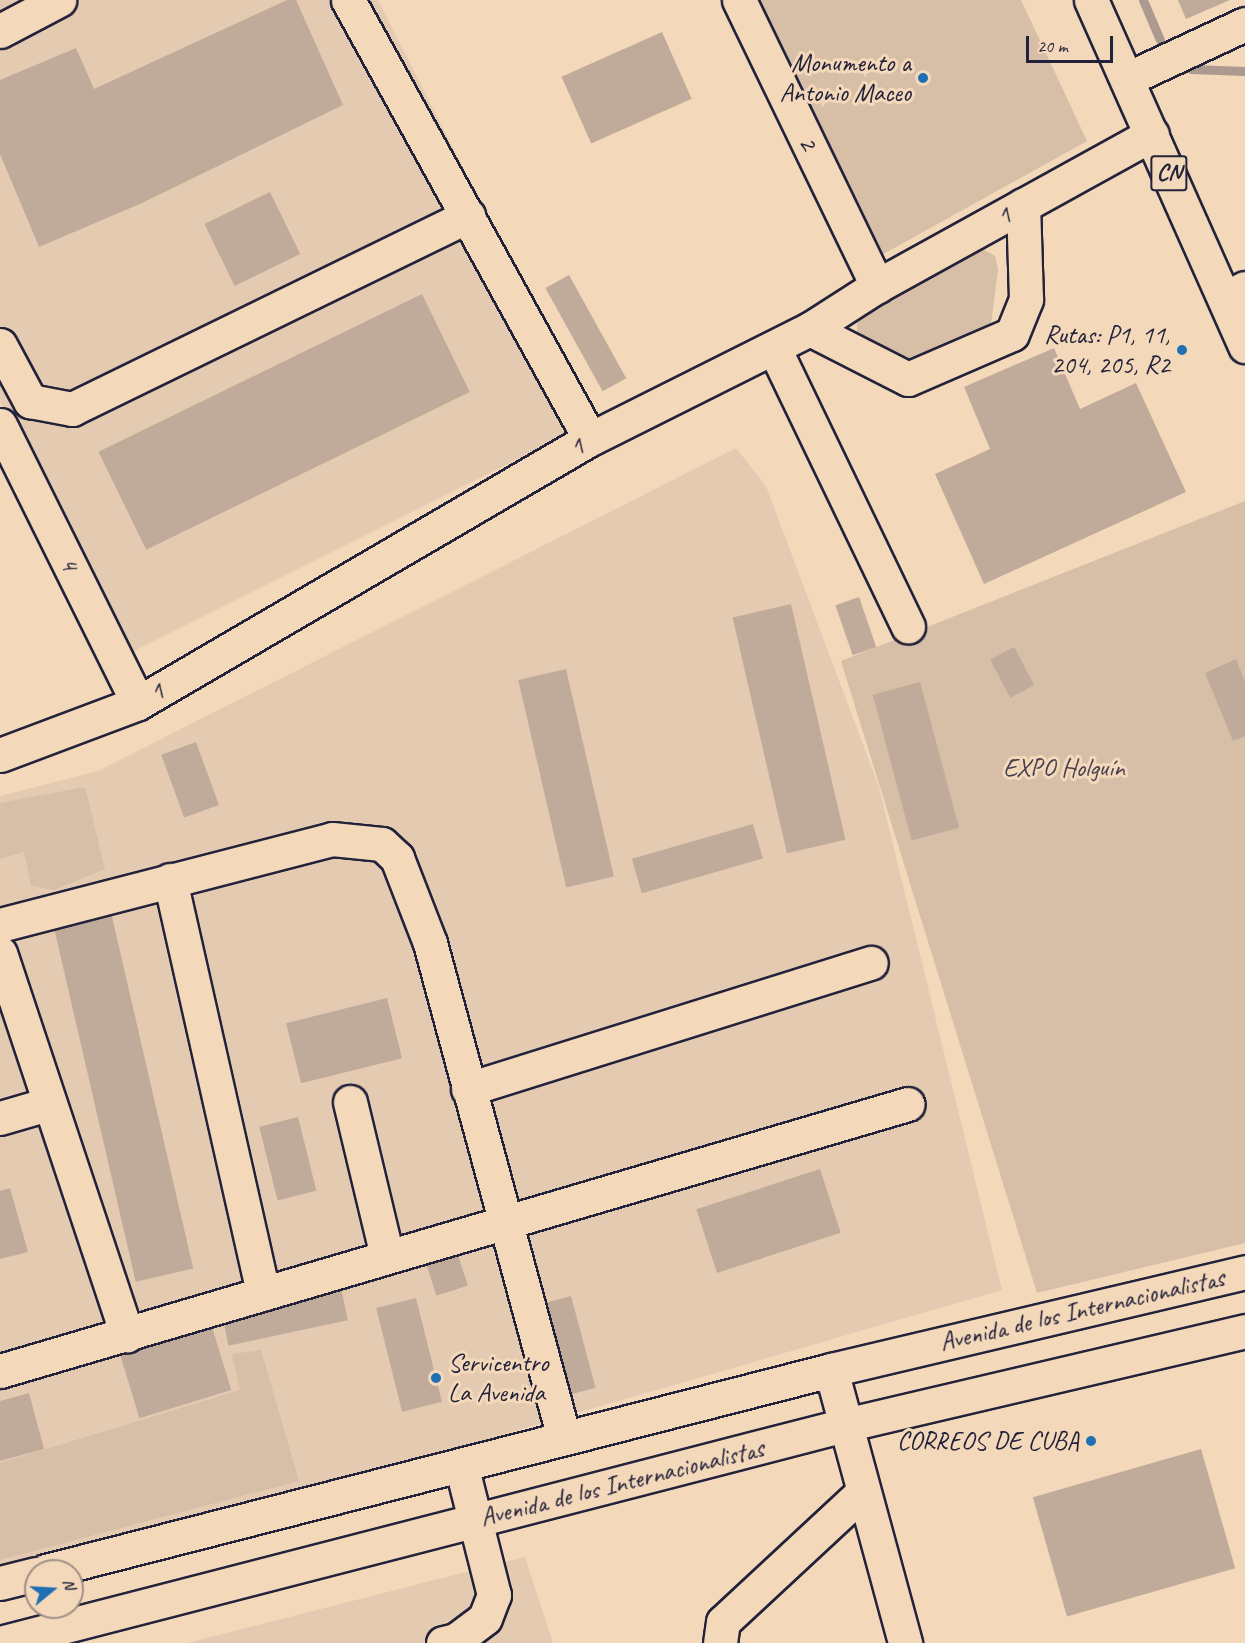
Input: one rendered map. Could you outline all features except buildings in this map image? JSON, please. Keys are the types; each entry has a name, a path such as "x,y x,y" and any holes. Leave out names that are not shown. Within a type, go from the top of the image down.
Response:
{"main road":[{"path":"0,31 59,0"},
{"path":"348,0 591,439"},
{"name":"2","path":"739,0 877,286"},
{"name":"CN","path":"1091,0 1245,346"},
{"path":"1127,79 1245,24"},
{"name":"1","path":"0,755 138,703 591,439 810,329 877,286 1152,134"},
{"path":"810,329 908,379 1012,334 1026,299 1023,206"},
{"path":"0,345 30,401 72,409 468,216"},
{"path":"774,348 908,626"},
{"name":"4","path":"0,425 8,463 138,703"},
{"path":"0,925 332,839 382,844 397,858 411,888 468,1089 501,1221 564,1438"},
{"path":"170,880 263,1294"},
{"path":"0,953 48,1104 127,1335"},
{"path":"468,1089 871,963"},
{"path":"350,1102 387,1256"},
{"path":"0,1118 48,1104"},
{"path":"0,1371 127,1335 501,1221 908,1104"},
{"name":"Avenida de los Internacionalistas","path":"84,1561 831,1370 1245,1272"},
{"name":"Avenida de los Internacionalistas","path":"0,1643 845,1425 1245,1331"},
{"path":"831,1370 904,1643"},
{"path":"443,1643 456,1641 485,1618 494,1594 461,1465"},
{"path":"720,1643 723,1622 863,1492"},
{"path":"0,1583 24,1577"}],"shaded area":[{"path":"0,0 378,0 592,422 126,655 0,402"},
{"path":"736,448 766,486 879,787 1002,1290 277,1500 44,1559 24,1559 24,1564 0,1570 0,796 98,771"},
{"path":"525,1557 553,1643 187,1643"}],"green space":[{"path":"750,0 1021,0 1087,141 878,257"},
{"path":"981,248 995,256 998,269 990,332 905,363 891,359 857,332 857,312"},
{"name":"EXPO Holguín","path":"1245,501 1245,1243 1037,1293 841,661"},
{"path":"85,787 105,869 54,890 31,886 24,852 0,859 0,803"},
{"path":"261,1350 299,1481 0,1560 0,1463 240,1390 232,1354"}],"waterway":[{"path":"1143,0 1160,40"},
{"path":"1191,69 1245,71"}],"place":[{"name":"Monumento a Antonio Maceo","path":"923,78"},
{"name":"Rutas: P1, 11, 204, 205, R2","path":"1182,350"},
{"name":"Servicentro La Avenida","path":"436,1378"},
{"name":"CORREOS DE CUBA","path":"1091,1441"}]}
